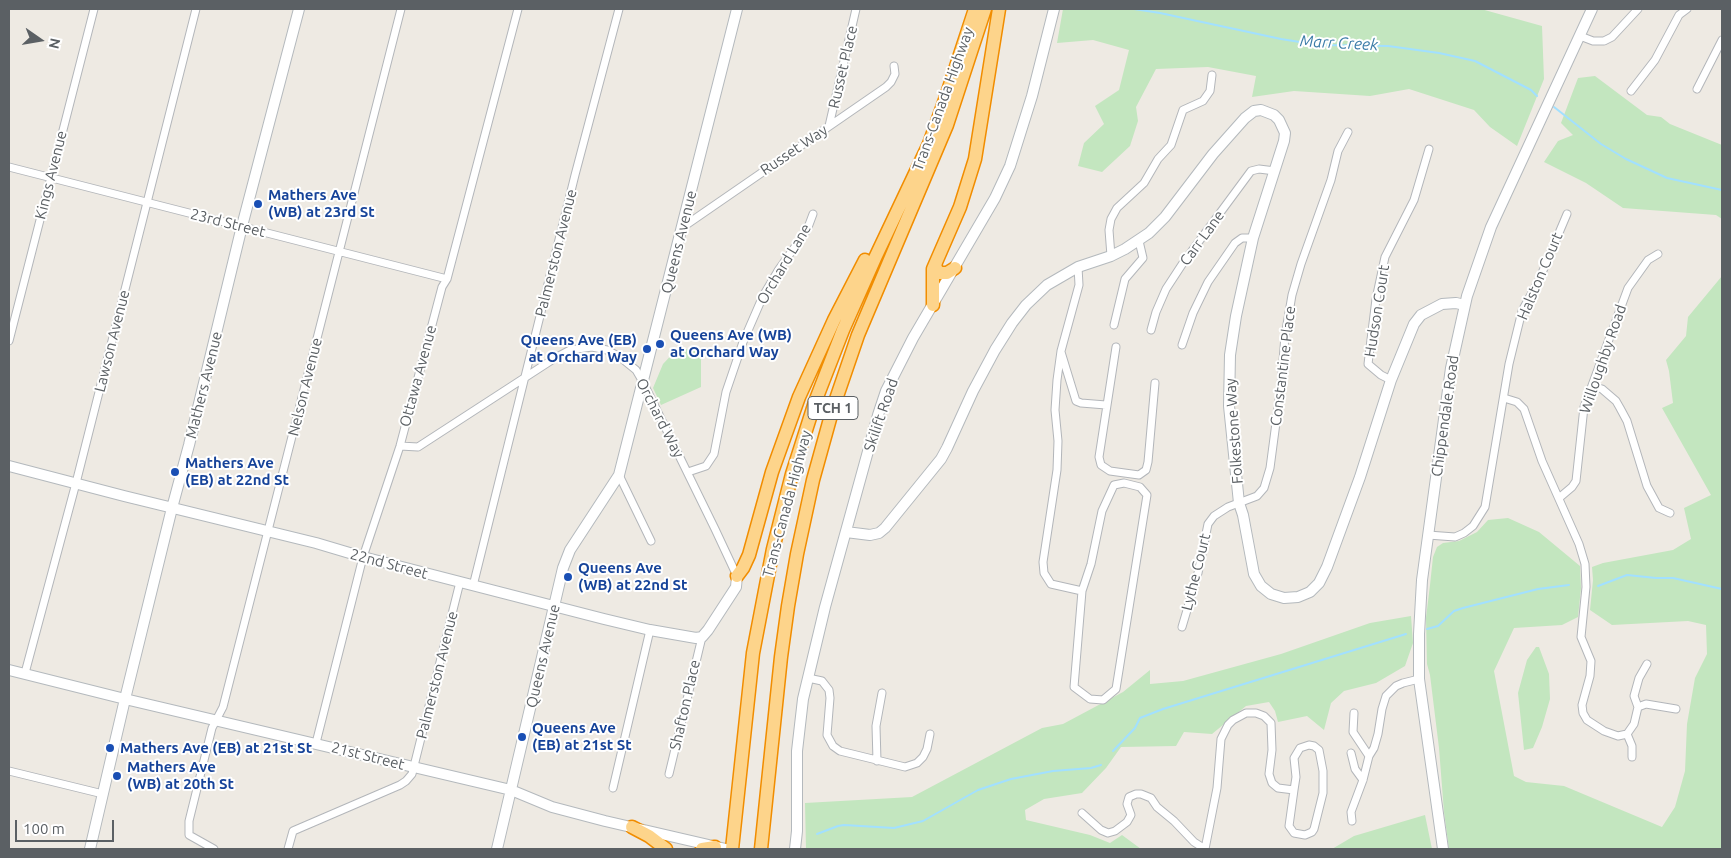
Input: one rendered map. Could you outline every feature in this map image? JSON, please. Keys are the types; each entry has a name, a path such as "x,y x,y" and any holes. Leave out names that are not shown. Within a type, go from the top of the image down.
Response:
{"highway":[{"name":"Trans-Canada Highway","path":"732,849 753,653 767,574 790,482 816,402 843,330 874,258 919,167 944,106 975,9"},
{"name":"Trans-Canada Highway","path":"761,849 788,606 807,505 819,456 858,335 944,133 985,9"},
{"path":"933,305 932,278 936,262 971,177 982,122 999,9"},
{"path":"736,576 743,568 749,555 772,472 810,372 847,295 919,167"},
{"path":"936,262 935,268 940,273 948,273 955,268"},
{"path":"632,827 649,836 666,849"},
{"path":"702,849 720,848"}],"street":[{"name":"Kings Avenue","path":"9,341 94,9"},
{"name":"Lawson Avenue","path":"25,673 76,483 196,9"},
{"name":"Mathers Avenue","path":"90,849 125,699 242,226 299,9"},
{"name":"Nelson Avenue","path":"214,849 189,835 190,821 212,728 223,707 269,531 401,9"},
{"name":"Ottawa Avenue","path":"316,743 363,557 400,446 442,287 447,279 518,9"},
{"name":"Palmerston Avenue","path":"474,586 575,176 619,9"},
{"name":"Queens Avenue","path":"497,849 563,568 570,550 619,475 737,9"},
{"name":"Russet Place","path":"829,126 856,9"},
{"name":"Skilift Road","path":"795,849 797,831 798,737 803,699 825,607 878,415 886,391 913,338 995,198 1010,166 1032,96 1054,9"},
{"name":"Chippendale Road","path":"1443,849 1420,679 1419,634 1422,580 1451,368 1464,305 1491,227 1592,9"},
{"path":"1580,36 1593,42 1604,41 1612,37 1638,9"},
{"path":"1631,91 1655,60 1679,16 1687,9"},
{"path":"1697,89 1722,40"},
{"name":"Russet Way","path":"683,227 886,87 891,82 894,66"},
{"path":"1111,256 1109,230 1114,213 1144,183 1158,159 1171,145 1183,110 1203,101 1210,91 1212,75"},
{"name":"Folkestone Way","path":"846,532 870,535 879,533 941,459 948,448 973,391 1012,323 1036,294 1047,285 1078,267 1111,256 1150,233 1165,217 1213,154 1244,118 1254,111 1261,110 1274,115 1279,120 1285,133 1254,238 1236,316 1230,355 1229,406 1239,503 1254,574 1261,586 1272,594 1284,598 1298,597 1310,592 1320,583 1360,477 1391,380 1414,324 1421,315 1442,304 1456,303 1464,305"},
{"name":"Constantine Place","path":"1239,503 1257,496 1264,488 1268,475 1277,418 1285,336 1300,264 1331,180 1338,151 1348,132"},
{"name":"Hudson Court","path":"1391,380 1381,375 1368,364 1376,299 1386,257 1414,200 1429,148"},
{"name":"23rd Street","path":"9,167 447,279"},
{"name":"Carr Lane","path":"1151,330 1166,289 1183,263 1252,171 1259,169 1275,172"},
{"name":"Orchard Lane","path":"688,472 706,466 714,454 726,392 743,342 763,296 779,268 807,230 813,214"},
{"name":"Halston Court","path":"1504,398 1509,364 1522,311 1539,280 1567,214"},
{"path":"1182,345 1193,313 1214,274 1235,243 1242,238 1254,238"},
{"path":"1114,325 1125,279 1143,258 1139,241"},
{"name":"Willoughby Road","path":"1559,498 1572,488 1576,481 1582,419 1628,288 1648,260 1658,254"},
{"path":"1078,267 1078,285 1061,351 1057,380 1055,410 1058,441 1057,470 1043,562 1044,573 1051,584 1082,591"},
{"name":"Orchard Way","path":"400,446 418,447 526,376 570,350 592,347 607,350 620,357 636,370 643,382 688,472 736,576"},
{"path":"1116,347 1099,457 1101,465 1110,470 1139,475 1146,470 1155,383"},
{"path":"1061,351 1068,368 1076,401 1106,405"},
{"path":"1592,386 1602,389 1616,401 1627,421 1648,486 1660,508 1670,513"},
{"path":"1428,535 1455,537 1473,526 1480,518 1485,507 1504,398 1517,402 1524,409 1542,461 1579,544 1585,564 1586,586 1581,637 1591,661 1590,676 1582,705 1583,713 1587,720 1604,732 1618,736 1628,734 1634,724 1638,707 1634,696 1639,678 1647,664"},
{"name":"22nd Street","path":"9,466 650,630 696,638 702,637"},
{"path":"619,475 651,541"},
{"path":"1124,482 1140,487 1147,494 1116,689 1103,700 1090,699 1074,687 1082,591 1091,564 1102,511 1114,485 1124,482"},
{"name":"Lythe Court","path":"1182,627 1198,573 1208,524 1214,516 1228,507 1239,503"},
{"path":"702,637 731,596 736,587 736,576"},
{"name":"Palmerston Avenue","path":"414,767 460,582"},
{"path":"613,788 650,630"},
{"name":"Shafton Place","path":"670,774 702,637"},
{"name":"21st Street","path":"9,670 511,790 552,807 720,848"},
{"path":"808,678 822,681 829,690 827,735 833,746 844,753 901,768 913,765 926,753 930,734"},
{"path":"1352,821 1351,812 1363,780 1369,756 1374,748 1386,696 1396,686 1420,679"},
{"path":"877,762 876,726 882,693"},
{"path":"1638,707 1646,704 1676,709"},
{"path":"1354,712 1354,732 1369,756"},
{"path":"1082,813 1101,830 1108,833 1115,831 1127,822 1130,815 1127,804 1129,797 1141,794 1152,798 1157,807 1174,821 1194,842 1205,849 1215,807 1220,747 1224,731 1233,720 1246,713 1256,713 1264,716 1270,723 1272,729 1270,779 1278,788 1294,790"},
{"path":"1628,734 1632,746 1632,758"},
{"path":"1303,746 1314,746 1321,754 1324,786 1314,829 1305,835 1294,833 1288,824 1294,790 1296,777 1295,754 1303,746"},
{"path":"1351,753 1355,770 1363,780"},
{"path":"288,849 293,832 400,785 412,774 414,767"},
{"path":"9,771 103,794"}],"green space":[{"path":"1063,9 1481,9 1542,26 1544,79 1517,146 1490,127 1474,110 1409,89 1370,96 1294,91 1252,97 1256,76 1208,67 1156,69 1136,107 1138,121 1130,146 1102,172 1078,166 1084,143 1104,124 1095,106 1119,90 1129,50 1093,40 1057,43"},
{"path":"1595,76 1647,115 1661,117 1670,124 1722,145 1722,219 1716,215 1623,208 1586,183 1544,162 1558,141 1573,135 1561,123 1578,78"},
{"path":"1722,276 1722,849 1449,849 1439,748 1427,664 1426,618 1433,557 1437,547 1443,543 1459,541 1477,532 1488,520 1508,518 1539,532 1580,566 1581,588 1578,617 1562,625 1514,628 1494,671 1514,776 1526,782 1564,786 1662,827 1675,807 1685,771 1687,724 1695,678 1707,654 1706,625 1688,621 1612,625 1590,610 1593,580 1592,567 1603,563 1673,550 1691,539 1684,508 1711,495 1662,408 1673,403 1666,360 1686,336 1688,317"},
{"path":"678,348 701,351 701,387 661,405 653,388 663,364"},
{"path":"1411,616 1413,643 1405,666 1376,683 1344,691 1331,703 1324,730 1307,716 1278,722 1275,711 1269,702 1246,706 1212,734 1184,732 1176,746 1121,747 1106,768 1082,793 1044,799 1025,810 1026,820 1090,835 1110,843 1122,835 1141,849 806,849 805,803 912,797 1042,728 1063,724 1123,692 1150,670 1150,684 1183,681 1281,654 1370,623"},
{"path":"1536,647 1539,647 1549,674 1550,699 1542,727 1533,748 1524,750 1518,693 1527,660"},
{"path":"1425,815 1432,849 1332,849 1354,836"}],"waterway":[{"name":"Marr Creek","path":"1134,9 1306,43 1388,46 1439,53 1475,61 1531,90 1537,96"},
{"name":"Marr Creek","path":"1554,107 1601,144 1626,159 1667,178 1722,190"},
{"path":"1598,586 1627,575 1673,578 1722,589"},
{"path":"1427,629 1438,626 1454,611 1463,608 1538,589 1569,585"},
{"path":"1113,751 1135,728 1140,718 1163,709 1406,634"},
{"path":"817,834 844,825 894,828 923,821 978,790 1011,779 1101,765"}],"place":[{"name":"Mathers Ave (WB) at 23rd St","path":"258,204"},
{"name":"Queens Ave (WB) at Orchard Way","path":"660,344"},
{"name":"Queens Ave (EB) at Orchard Way","path":"647,349"},
{"name":"Mathers Ave (EB) at 22nd St","path":"175,472"},
{"name":"Queens Ave (WB) at 22nd St","path":"568,577"},
{"name":"Queens Ave (EB) at 21st St","path":"522,737"},
{"name":"Mathers Ave (EB) at 21st St","path":"110,748"},
{"name":"Mathers Ave (WB) at 20th St","path":"117,776"}]}
